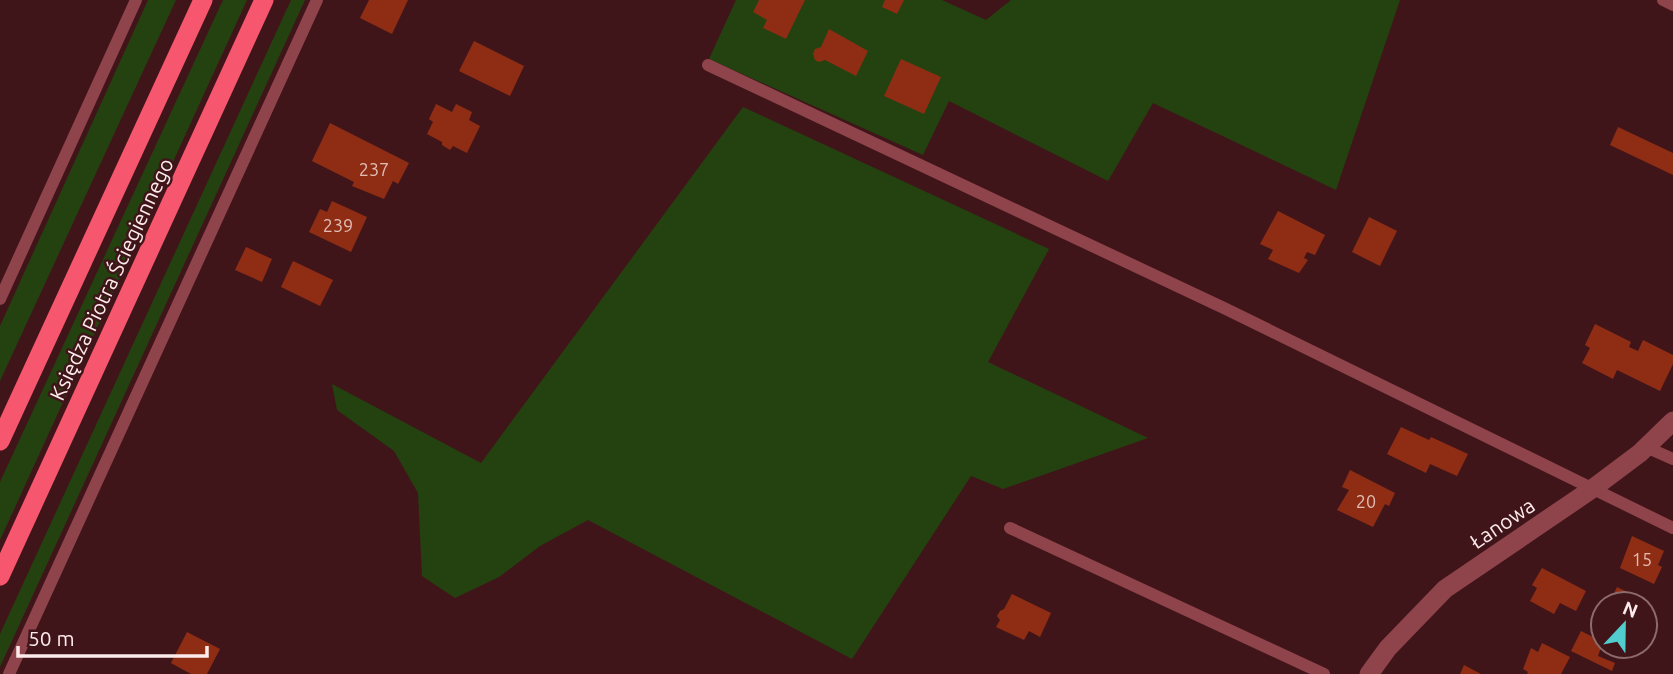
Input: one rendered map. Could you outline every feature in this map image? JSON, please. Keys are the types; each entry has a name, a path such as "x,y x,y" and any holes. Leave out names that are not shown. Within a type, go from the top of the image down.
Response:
{"main road":[{"name":"Księdza Piotra Ściegiennego","path":"0,442 203,0"},
{"name":"Księdza Piotra Ściegiennego","path":"0,576 264,0"}],"street":[{"name":"Łanowa","path":"1369,674 1388,648 1445,589 1592,489 1646,447 1673,421"}],"lane":[{"path":"0,299 136,0"},
{"path":"9,674 317,0"},
{"path":"1662,0 1673,5"},
{"path":"708,65 1226,309 1673,528"},
{"path":"1646,447 1673,459"},
{"path":"1010,528 1324,674"}],"green space":[{"path":"148,0 176,0 0,381 0,326"},
{"path":"223,0 247,0 0,540 0,482"},
{"path":"291,0 305,0 0,667 0,634"},
{"path":"736,0 942,0 986,20 1011,0 1400,0 1336,190 1153,103 1108,181 949,101 923,155 709,59"},
{"path":"743,107 1049,249 988,362 1148,438 1003,489 971,476 852,659 588,520 540,546 499,577 455,598 422,576 418,493 394,451 337,410 332,384 481,463"}],"building":[{"path":"369,0 408,0 392,34 360,18"},
{"path":"759,0 805,0 786,39 763,28 767,20 753,12"},
{"path":"885,0 904,0 897,14 882,7"},
{"path":"829,29 868,51 856,76 825,60 815,60 815,49 821,47"},
{"path":"474,41 524,66 510,96 459,71"},
{"path":"901,59 941,77 924,114 884,96"},
{"path":"436,104 452,112 456,104 472,112 469,120 480,126 467,153 453,146 450,150 427,134 433,122 429,119"},
{"path":"330,123 409,163 398,184 393,181 384,199 352,186 354,182 312,161"},
{"path":"1618,127 1673,153 1673,175 1610,145"},
{"path":"332,201 367,217 351,252 309,232 320,209 327,212"},
{"path":"1278,211 1325,235 1315,255 1307,252 1304,258 1308,260 1299,273 1268,259 1273,250 1260,244"},
{"path":"1369,217 1397,231 1380,266 1352,252"},
{"path":"246,247 272,259 262,282 235,270"},
{"path":"293,261 333,280 320,306 281,287"},
{"path":"1595,324 1631,342 1629,347 1638,351 1643,340 1673,355 1673,364 1660,391 1617,370 1613,379 1582,363 1590,348 1585,345"},
{"path":"1401,427 1468,454 1457,476 1430,464 1426,473 1387,454"},
{"path":"1350,470 1395,493 1389,506 1385,504 1373,527 1337,510 1349,490 1342,487"},
{"path":"1632,536 1664,551 1658,565 1662,567 1654,584 1620,568"},
{"path":"1542,568 1586,591 1576,611 1560,603 1554,614 1530,601 1537,588 1532,585"},
{"path":"1012,594 1051,613 1040,637 1029,631 1024,640 996,627 1000,620 997,616"},
{"path":"1581,631 1589,635 1589,660 1571,651"},
{"path":"187,632 220,649 207,674 191,674 171,663"},
{"path":"1542,643 1570,657 1561,674 1527,674 1523,669 1531,648 1538,652"},
{"path":"1589,660 1608,660 1615,663 1612,671"},
{"path":"1464,665 1481,674 1460,674"}]}
